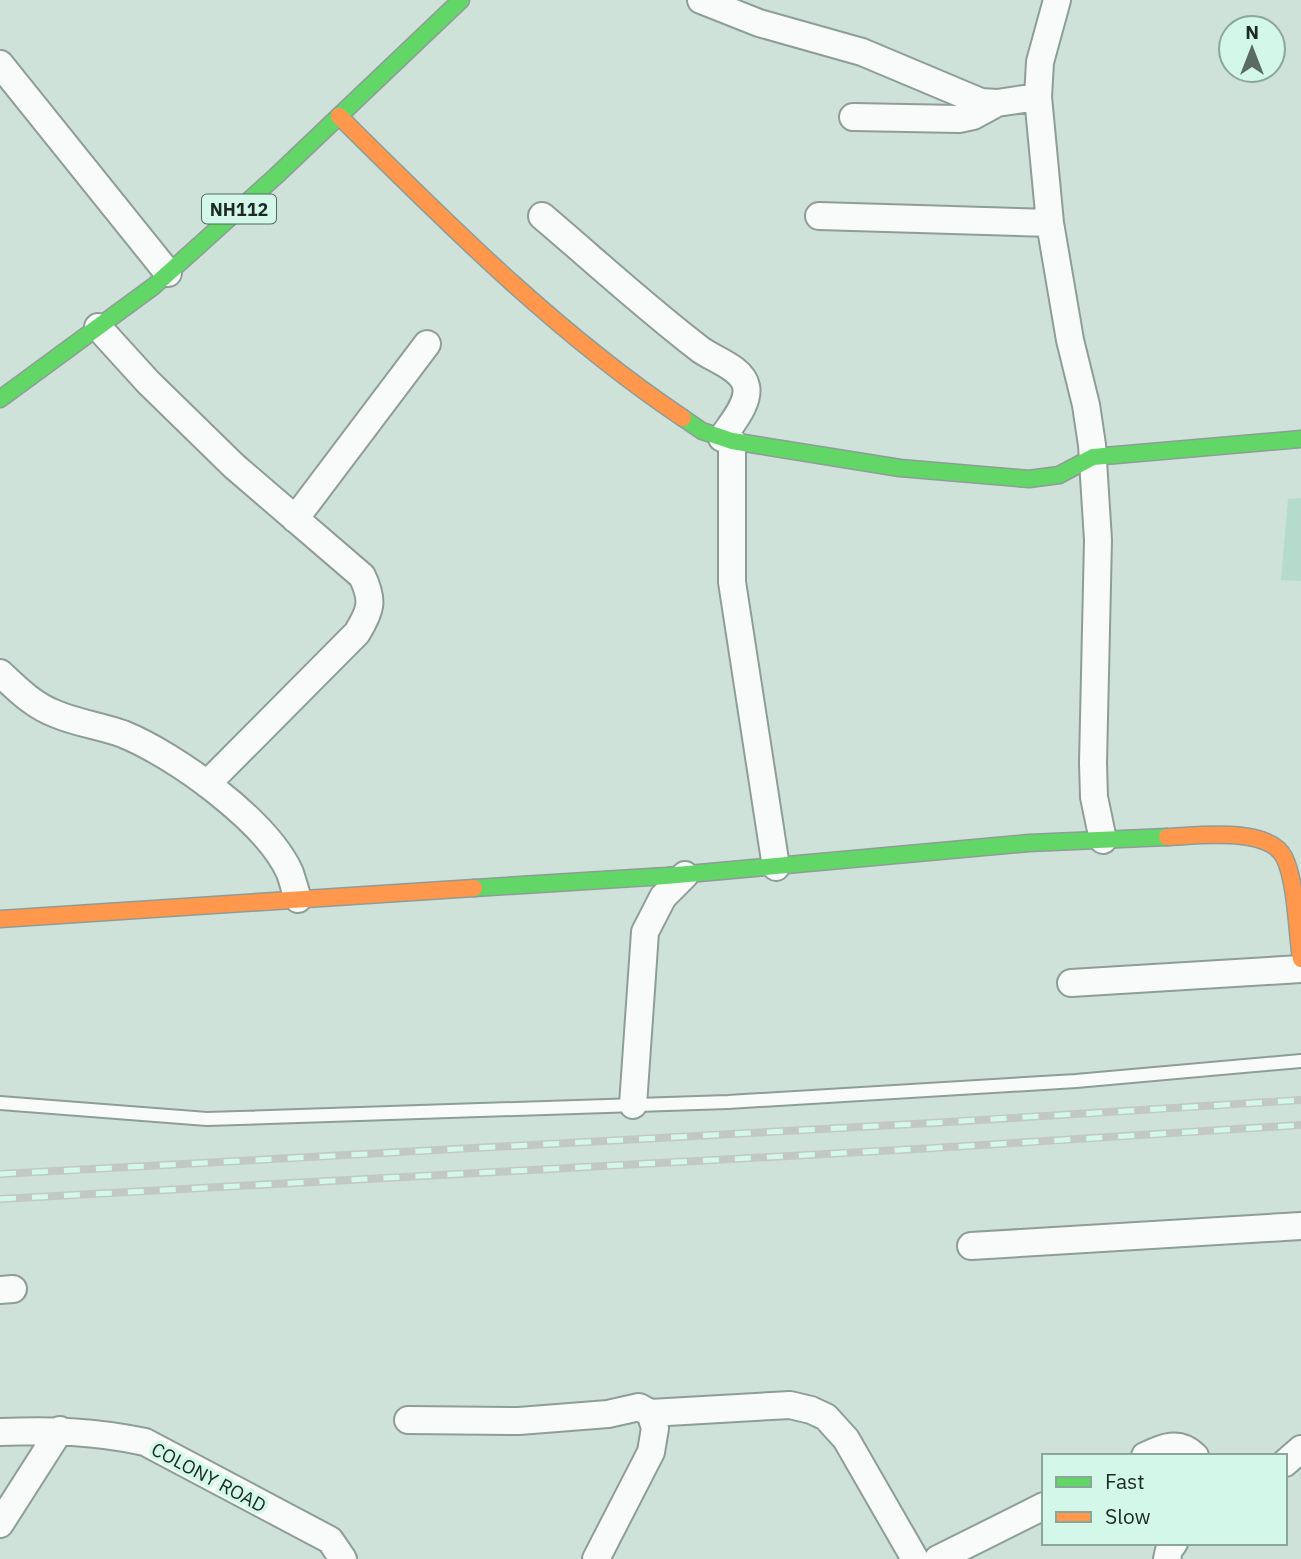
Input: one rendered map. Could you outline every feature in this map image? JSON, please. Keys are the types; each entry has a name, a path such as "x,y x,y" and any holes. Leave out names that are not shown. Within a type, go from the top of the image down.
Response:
{"main road":[{"name":"NH112","path":"0,399 168,273 276,176 461,0"},
{"path":"339,116 470,245 582,341 665,406 702,431 727,439 900,468 1030,479 1059,475 1093,457 1301,439"},
{"path":"0,919 685,874 1030,843 1220,835 1261,839 1276,847 1284,857 1290,876 1301,959"}],"street":[{"path":"701,0 759,23 862,52 970,99 997,103 1038,97"},
{"path":"1057,0 1040,62 1038,97 1050,223 1070,340 1086,405 1093,457 1098,552 1093,763 1094,797 1103,840"},
{"path":"0,64 168,273"},
{"path":"853,117 959,119 973,116 997,103"},
{"path":"542,216 663,321 738,373 746,382 747,394 727,439 732,582 776,867"},
{"path":"818,216 1050,223"},
{"path":"98,327 167,401 234,466 362,576 371,603 367,617 357,633 207,783"},
{"path":"295,519 427,344"},
{"path":"0,673 39,706 55,714 134,739 197,775 253,824 289,871 298,899"},
{"path":"633,1105 645,932 663,897 685,874"},
{"path":"1071,983 1301,969"},
{"path":"971,1246 1301,1226"},
{"path":"408,1420 519,1421 608,1414 639,1407 650,1413 780,1405 811,1410 826,1418 846,1439 915,1559"},
{"path":"596,1559 651,1452 655,1428 650,1413"},
{"path":"0,1524 60,1430"},
{"name":"COLONY ROAD","path":"0,1432 60,1430 120,1437 161,1449 251,1500 330,1540 343,1559"},
{"path":"1149,1454 1161,1447 1176,1446 1184,1447 1193,1454"},
{"path":"1287,1461 1301,1449"},
{"path":"938,1559 1042,1507"}],"lane":[{"path":"0,1103 207,1119 728,1102 1076,1081 1301,1061"}],"green space":[{"path":"1301,498 1301,581 1281,580 1288,499"}],"railway":[{"path":"0,1174 1301,1100"},
{"path":"0,1199 934,1148 1301,1125"}],"traffic: fast":[{"path":"0,399 154,286 276,176 461,0"},
{"path":"683,418 702,431 732,441 900,468 1029,479 1059,475 1093,457 1301,439"},
{"path":"474,888 666,876 1029,843 1167,837"}],"traffic: slow":[{"path":"339,116 462,236 547,313 636,385 683,418"},
{"path":"1167,837 1230,835 1248,837 1276,847 1284,857 1291,879 1301,959"},
{"path":"0,919 474,888"}]}
